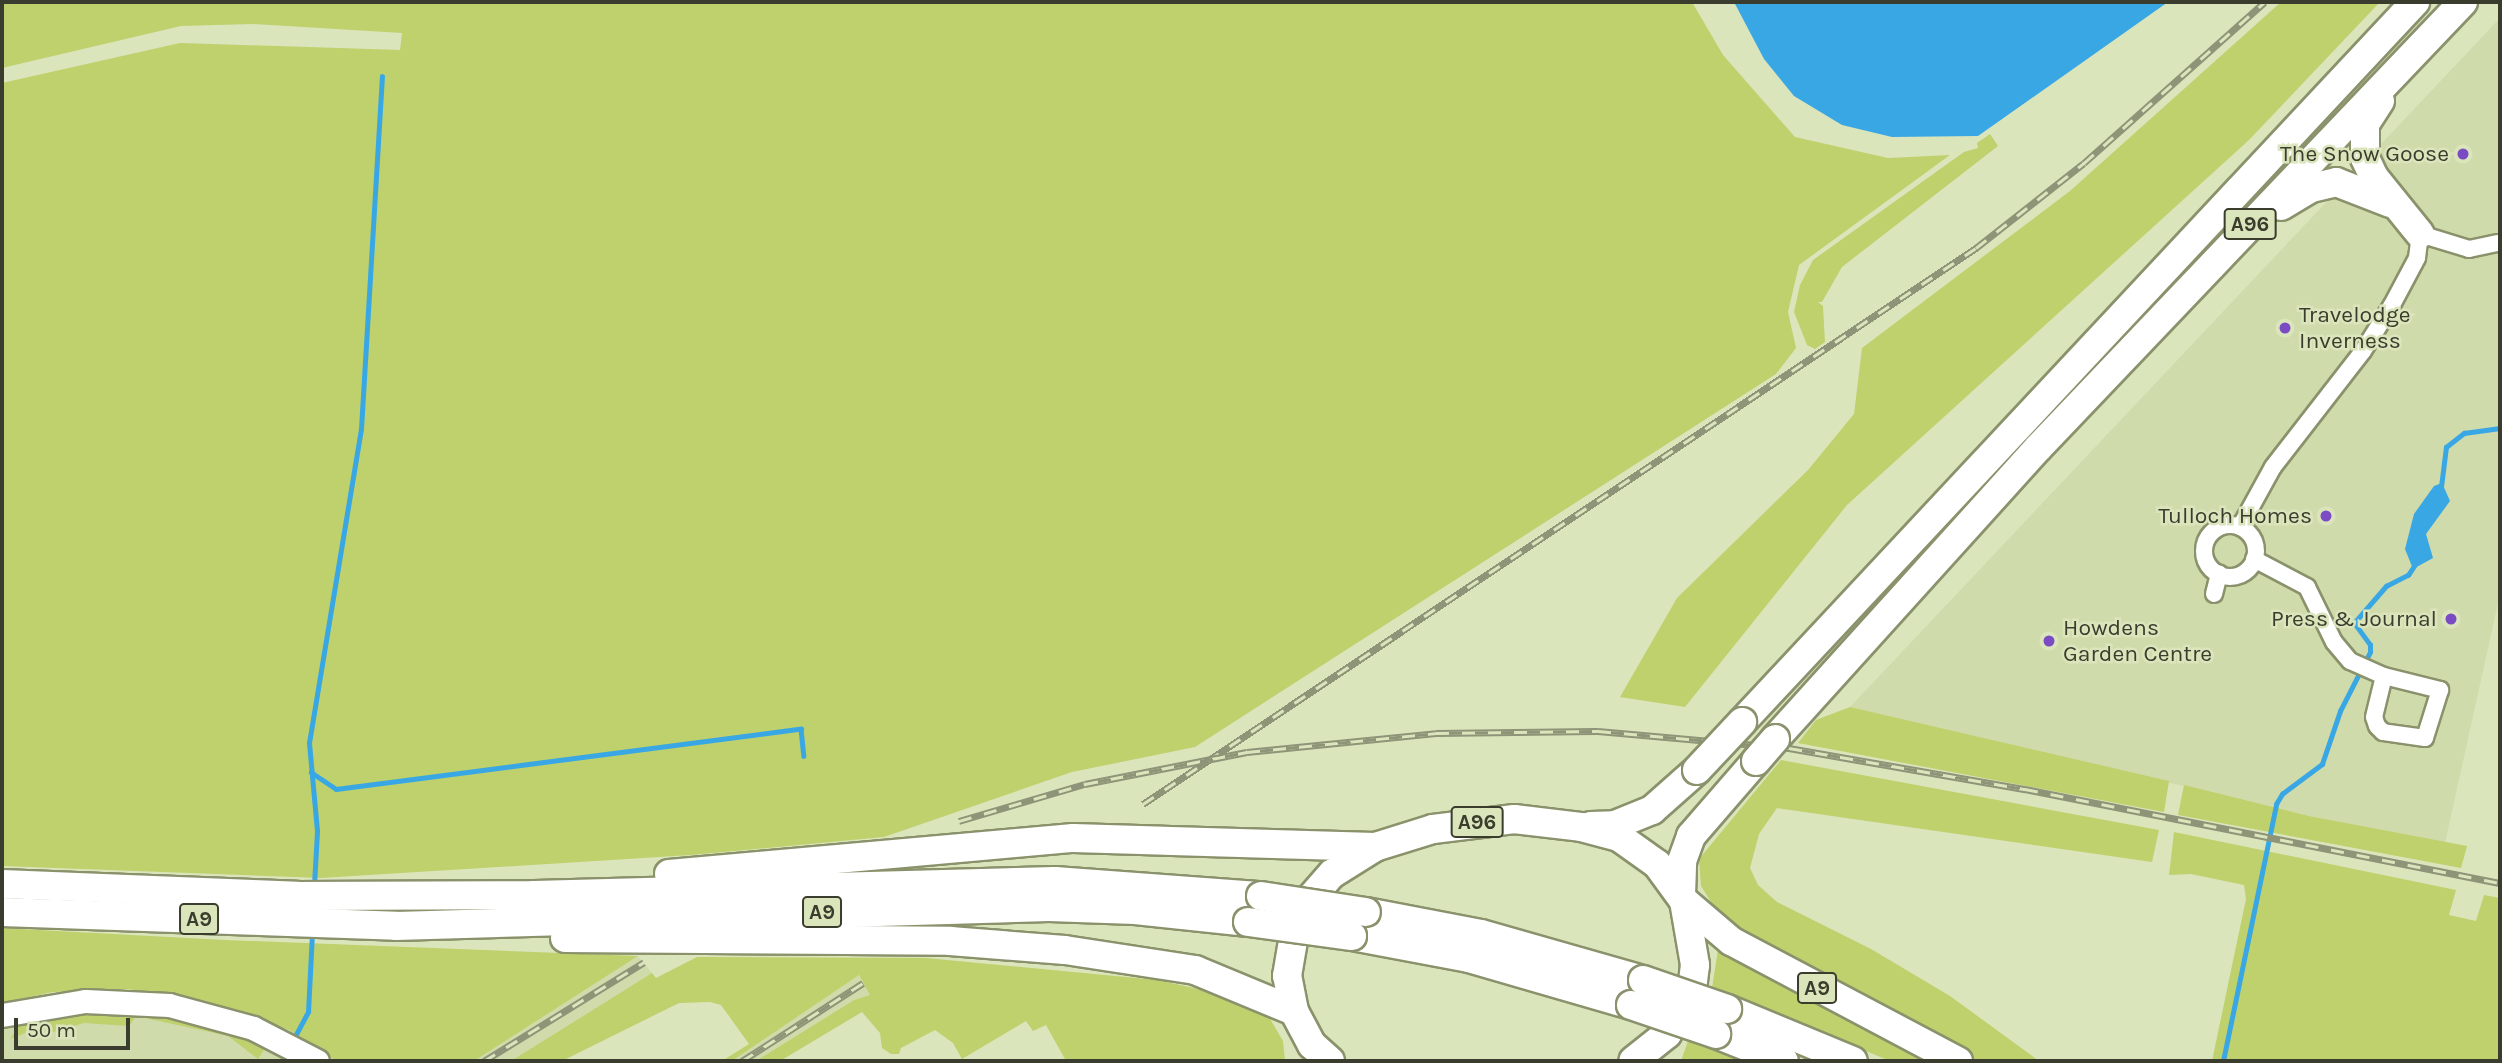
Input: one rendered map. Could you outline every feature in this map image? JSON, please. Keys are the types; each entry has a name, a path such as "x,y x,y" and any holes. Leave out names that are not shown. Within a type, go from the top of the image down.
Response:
{"highway":[{"name":"A96","path":"1581,827 1636,819 1666,801 2415,2"},
{"name":"A96","path":"1633,1061 1667,1034 1687,1003 1693,981 1683,898 1682,861 1691,836 1774,739 2192,284 2463,2"},
{"path":"2420,234 2369,168 2364,149 2365,124 2463,2"},
{"path":"2192,284 2282,205 2311,188 2346,183 2399,207"},
{"name":"A96","path":"1317,1056 1294,1011 1287,976 1291,943 1301,913 1318,889 1348,862 1375,846 1433,829 1481,822 1514,819 1581,827 1619,837 1640,850 1683,898"},
{"name":"A9","path":"534,895 719,869 1073,838 1375,846"},
{"name":"A9","path":"2,884 298,896 534,895 1055,881 1261,897 1366,912 1481,934 1722,1022 1853,1061"},
{"name":"A9","path":"1683,898 1740,947 1958,1061"},
{"name":"A9","path":"2,912 396,926 1049,907 1135,910 1352,936 1637,992"},
{"name":"A9","path":"396,926 475,939 950,942 1065,950 1195,970 1294,1011"},
{"name":"A9","path":"1722,1022 1784,1061"}],"street":[{"path":"2241,527 2273,467 2362,351 2392,305 2417,258 2420,234 2469,249 2497,243"},
{"path":"2219,574 2205,558 2199,543 2219,527 2241,527"},
{"path":"2219,574 2244,572 2254,559 2255,544 2241,527"},
{"path":"2254,559 2307,587 2340,650 2370,670 2440,690 2426,738 2383,732 2376,726 2370,670"},
{"path":"2214,594 2219,574"},
{"path":"2,1015 85,1001 169,1005 253,1028 317,1061"}],"shaded area":[{"path":"2500,18 2500,594 2445,843 2309,816 1850,707"},
{"path":"638,956 652,973 511,1061 474,1061"},
{"path":"859,975 871,995 854,1000 756,1061 732,1061"},
{"path":"136,1014 231,1033 293,1061 2,1061 2,1029 25,1021"}],"green space":[{"path":"2,2 1692,2 1723,55 1795,137 1888,158 1950,155 1799,265 1788,312 1796,348 1776,374 1195,747 1072,772 884,837 691,855 321,878 2,866 2,83 180,43 400,50 402,33 252,24 181,26 2,68"},
{"path":"2281,2 2380,2 2249,140 1847,505 1685,707 1620,697 1677,598 1808,470 1854,414 1862,348 2070,191"},
{"path":"1990,134 1998,146 1842,267 1822,302 1818,302 1823,306 1825,342 1815,349 1807,345 1794,312 1800,285 1813,260 1964,152 1978,148 1977,143"},
{"path":"1850,707 2169,781 2164,812 1798,743 1816,720"},
{"path":"1781,760 2159,830 2152,862 1777,808 1759,834 1750,868 1758,885 1777,902 1871,949 1950,996 2039,1061 1977,1061 1744,935 1716,910 1701,886 1699,859"},
{"path":"2184,785 2309,816 2467,846 2461,868 2178,815"},
{"path":"2174,832 2456,890 2449,915 2476,921 2484,895 2500,898 2500,1061 2212,1061 2246,899 2244,885 2191,874 2169,875"},
{"path":"2,928 225,940 638,956 474,1061 336,1061 289,1030 206,1001 127,989 53,992 2,1003"},
{"path":"1719,943 1938,1061 1890,1061 1712,988"},
{"path":"697,957 926,958 1157,980 1217,993 1269,1017 1283,1041 1285,1061 1066,1061 1046,1025 1033,1031 1026,1021 962,1059 953,1043 935,1030 901,1048 899,1054 891,1054 882,1048 880,1033 862,1012 780,1061 756,1061 854,1000 870,995 859,975 732,1061 722,1061 749,1044 721,1005 710,1002 679,1003 562,1061 511,1061 652,973 656,978"},
{"path":"119,1012 177,1019 266,1047 258,1059 228,1036 136,1016 129,1026 84,1023 50,1033 46,1025 10,1039 21,1023 81,1013"},
{"path":"1688,1041 1749,1061 1681,1061"}],"water":[{"path":"1734,2 2168,2 1978,136 1892,137 1842,125 1794,96 1764,59"},
{"path":"2442,483 2450,501 2426,534 2433,558 2413,569 2405,549 2414,514 2434,486"}],"waterway":[{"path":"314,885 317,831 309,743 361,429 382,77"},
{"path":"2441,487 2446,447 2464,433 2500,428"},
{"path":"2223,1061 2276,804 2282,794 2322,764 2340,711 2370,652 2370,645 2354,623 2386,586 2408,575 2414,566"},
{"path":"311,772 336,789 801,729 804,756"},
{"path":"292,1042 308,1012 312,932"}],"railway":[{"path":"1143,804 1976,248 2084,163 2265,2"},
{"path":"959,821 1085,784 1247,752 1436,733 1598,731 1789,748 2025,789 2500,883"},
{"path":"484,1061 644,962"},
{"path":"742,1061 863,983"}],"place":[{"name":"The Snow Goose","path":"2463,154"},
{"name":"Travelodge Inverness","path":"2285,328"},
{"name":"Tulloch Homes","path":"2326,516"},
{"name":"Press & Journal","path":"2451,619"},
{"name":"Howdens Garden Centre","path":"2049,641"}]}
